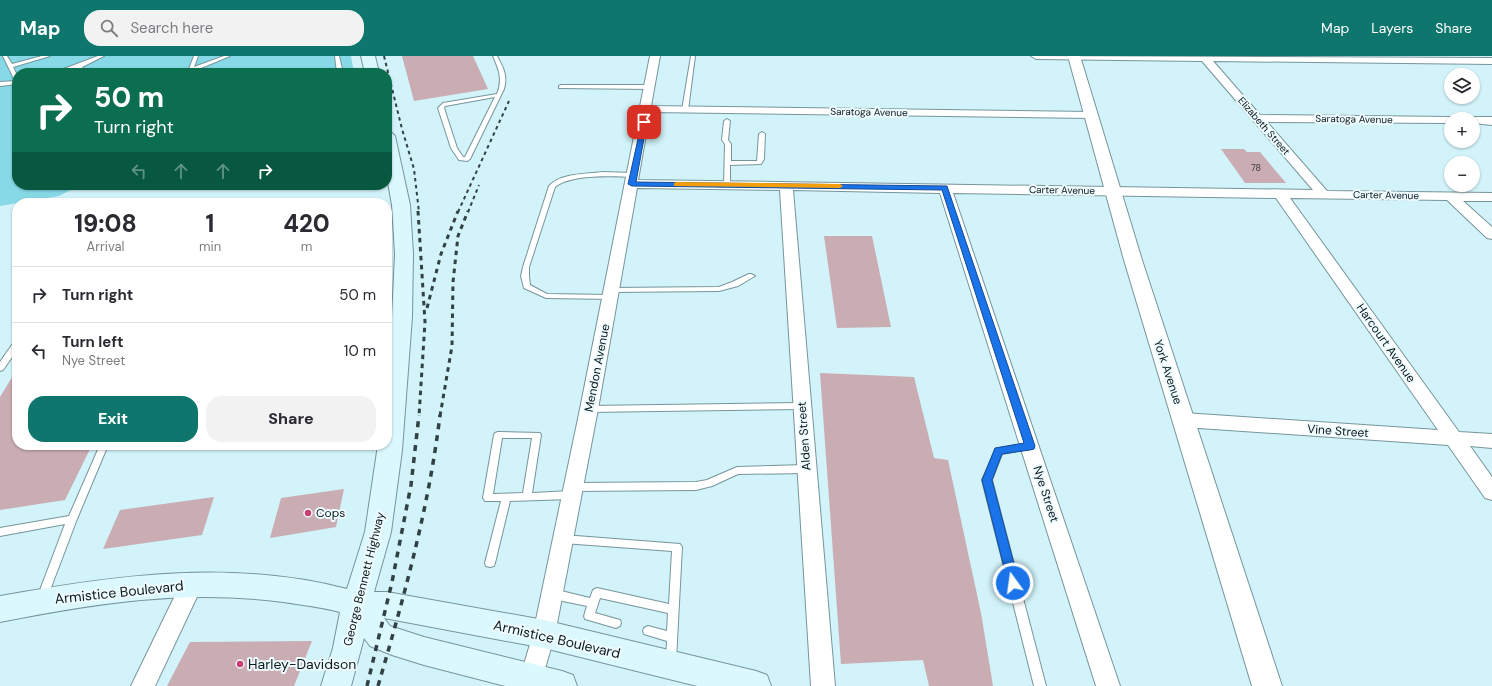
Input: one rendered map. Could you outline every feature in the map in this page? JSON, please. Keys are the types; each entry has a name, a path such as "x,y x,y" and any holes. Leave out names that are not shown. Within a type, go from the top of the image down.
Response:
{"main road":[{"path":"368,56 371,68"},
{"name":"George Bennett Highway","path":"392,161 401,205 404,254 402,317 392,428"},
{"name":"George Bennett Highway","path":"336,686 348,648 356,604 378,532 390,450"},
{"name":"Armistice Boulevard","path":"0,609 41,601 136,587 192,584 253,586 322,595 356,604 387,605 544,634 671,651 756,686"},
{"path":"356,604 380,636 424,652 562,686"}],"street":[{"name":"Mendon Avenue","path":"532,678 544,634 573,491 655,56"},
{"path":"1036,56 1492,61"},
{"name":"York Avenue","path":"1074,56 1092,115 1112,190 1267,686"},
{"name":"Elizabeth Street","path":"1205,58 1324,195"},
{"name":"Saratoga Avenue","path":"646,109 1092,115"},
{"name":"Saratoga Avenue","path":"1258,118 1444,120"},
{"path":"1480,120 1492,121"},
{"name":"Carter Avenue","path":"633,179 727,185 1492,197"},
{"name":"Alden Street","path":"786,186 801,406 823,686"},
{"name":"Nye Street","path":"945,188 1108,686"},
{"name":"Harcourt Avenue","path":"1280,194 1492,492"},
{"path":"1450,196 1492,235"},
{"name":"Vine Street","path":"1184,420 1492,441"},
{"path":"143,686 192,584"}],"lane":[{"path":"5,56 12,70"},
{"path":"10,66 48,56"},
{"path":"72,68 102,56"},
{"path":"191,68 196,56"},
{"path":"194,68 228,56"},
{"path":"337,56 339,68"},
{"path":"495,56 505,78 499,95 467,159 461,159 454,148 441,108 443,104 499,95"},
{"path":"685,110 694,56"},
{"path":"0,84 12,82"},
{"path":"561,88 650,87"},
{"path":"727,185 728,144 725,140 728,121"},
{"path":"727,162 759,162 761,159 762,134"},
{"path":"633,179 603,174 582,176 558,181 552,186 526,267 525,276 527,286 546,296 719,289 736,284 751,276"},
{"path":"0,368 12,351"},
{"path":"589,409 801,406"},
{"path":"527,497 537,435 498,435 488,498 527,497 573,491 696,486 709,483 737,471 806,469"},
{"path":"1030,446 999,451 987,480 1040,686"},
{"path":"41,601 72,519 102,450"},
{"path":"490,563 506,498"},
{"path":"0,532 72,519"},
{"path":"563,539 677,547 671,651"},
{"path":"552,593 594,603"},
{"path":"616,623 589,616 597,593 674,610"},
{"path":"648,631 671,651"}],"shaded area":[{"path":"0,56 351,56 353,68 12,68 12,190 70,190 59,196 47,198 12,198 12,204 0,206"}],"building":[{"path":"402,56 473,56 488,89 414,101"},
{"path":"1221,149 1244,149 1247,152 1260,152 1286,183 1245,183"},
{"path":"824,236 872,236 891,327 837,328"},
{"path":"820,373 914,377 934,458 948,460 981,613 993,686 929,686 923,660 841,664"},
{"path":"12,377 12,450 90,450 65,500 0,510 0,397"},
{"name":"Cops","path":"344,489 336,527 270,538 281,498"},
{"path":"214,497 202,535 103,549 120,510"},
{"name":"Harley-Davidson","path":"312,641 294,686 167,686 190,642"}],"railway":[{"path":"384,56 387,68"},
{"path":"392,88 414,169 419,212"},
{"path":"458,212 509,101"},
{"path":"468,212 479,185"},
{"path":"418,211 425,322 419,416"},
{"path":"427,308 441,254 458,211"},
{"path":"440,416 452,346 453,282 458,236 468,211"},
{"path":"367,686 392,582 411,485 419,415"},
{"path":"378,686 415,552 429,484 440,415"}],"slow traffic":[{"path":"676,184 840,186"}],"place":[{"name":"Cops","path":"308,513"},
{"name":"Harley-Davidson","path":"240,664"}],"route":[{"path":"644,122 632,184 945,188 1030,446 999,451 987,480 1013,583"}]}
